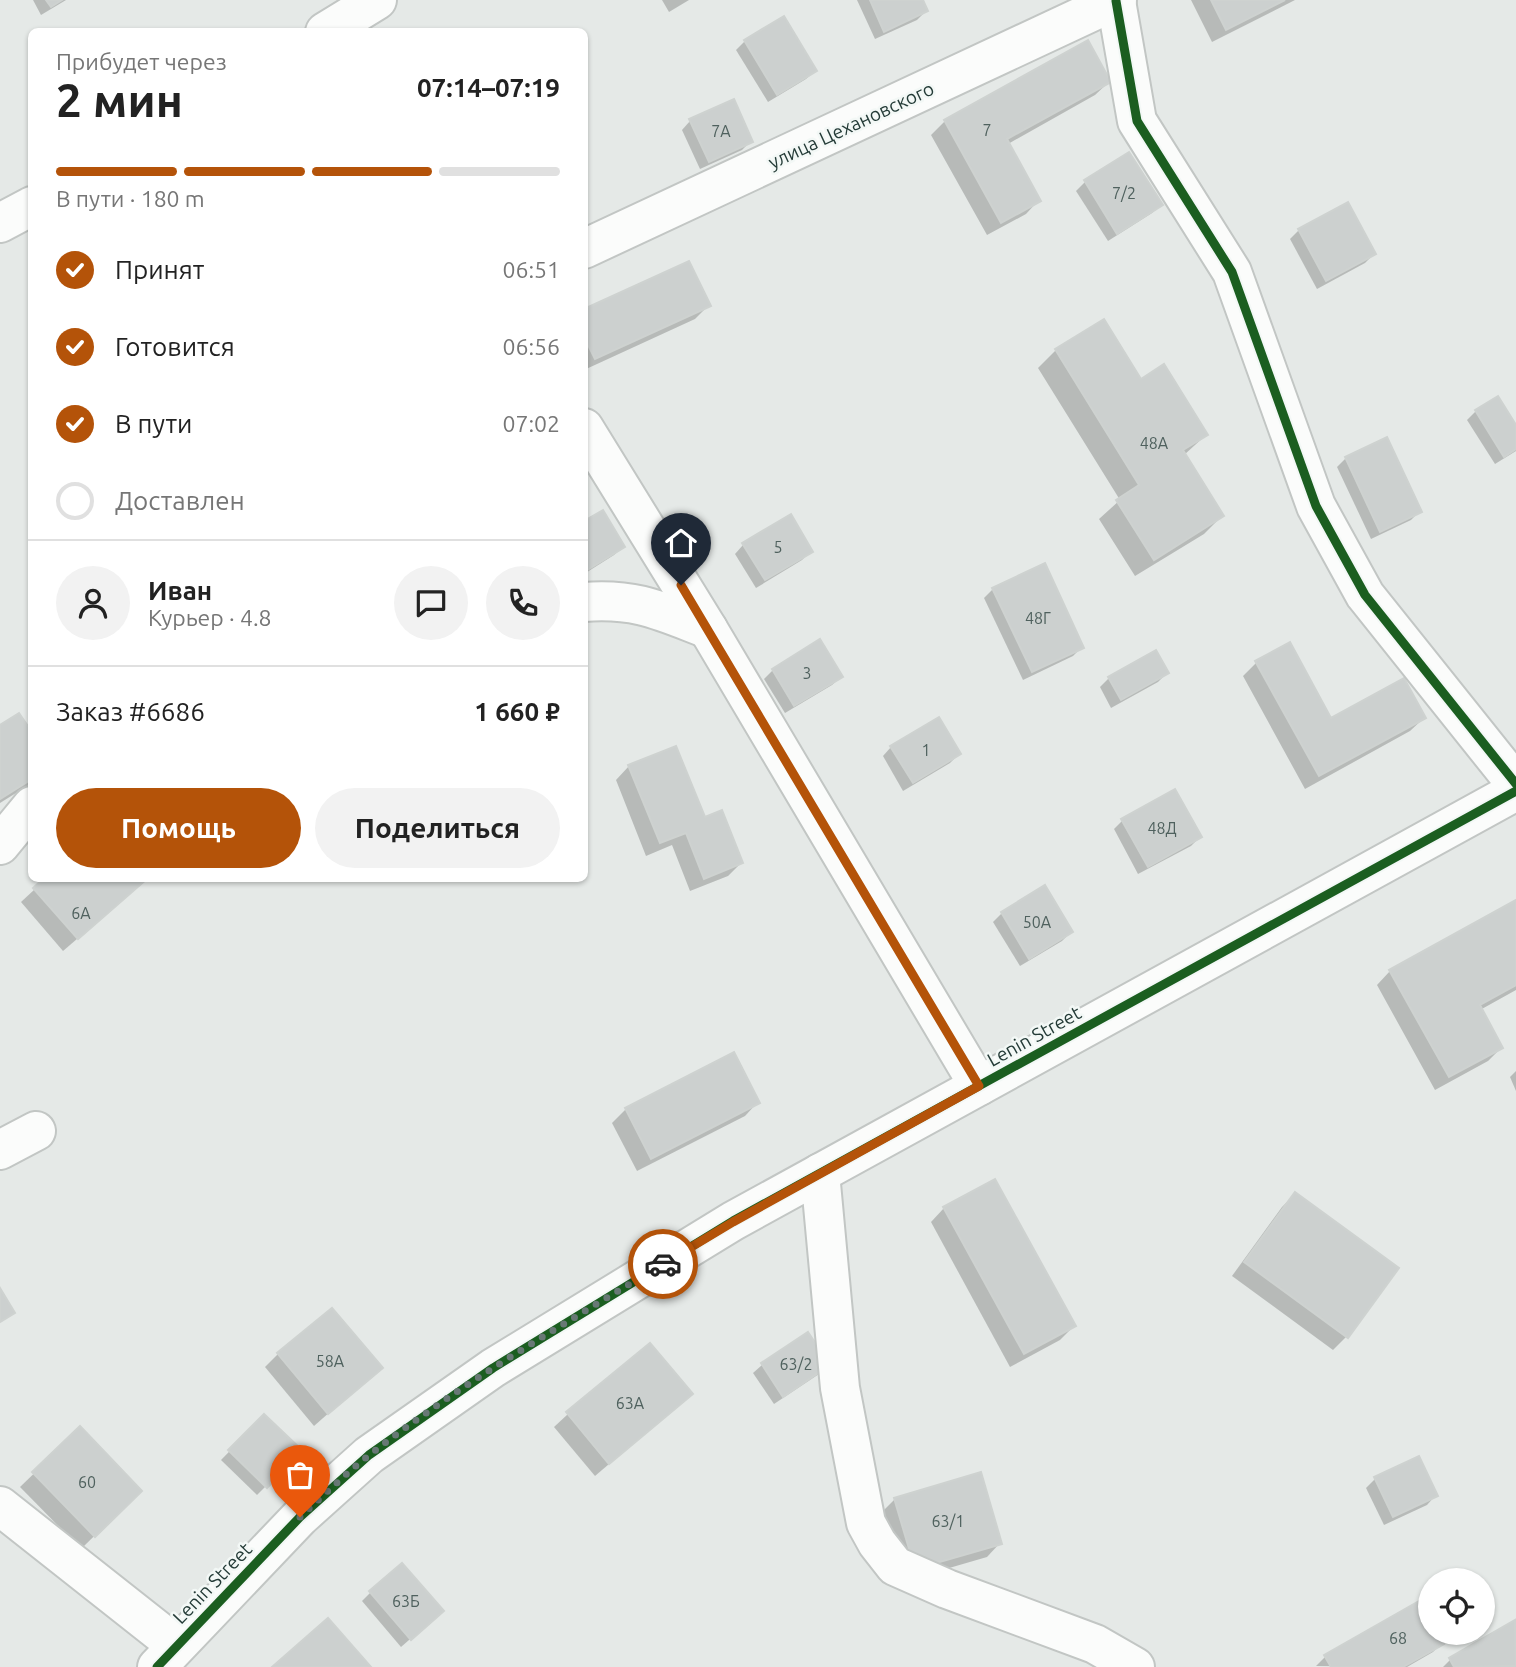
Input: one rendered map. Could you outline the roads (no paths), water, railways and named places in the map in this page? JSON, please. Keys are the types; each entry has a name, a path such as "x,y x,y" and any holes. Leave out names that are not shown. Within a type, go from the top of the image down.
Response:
{"street":[{"path":"332,28 377,0"},
{"path":"1116,1 1137,121 1232,272 1316,506 1365,596 1516,784"},
{"name":"улица Цехановского","path":"588,246 1116,1"},
{"path":"0,223 28,208"},
{"path":"588,434 708,629 979,1086"},
{"path":"588,601 636,603 708,629"},
{"name":"Lenin Street","path":"166,1656 300,1517 369,1455 493,1368 698,1242 820,1173 1516,791"},
{"path":"0,845 28,811"},
{"path":"0,1150 36,1131"},
{"path":"820,1173 840,1388 866,1523 877,1543 895,1566 947,1589 1095,1644 1135,1667"},
{"path":"0,1506 166,1656"}]}
